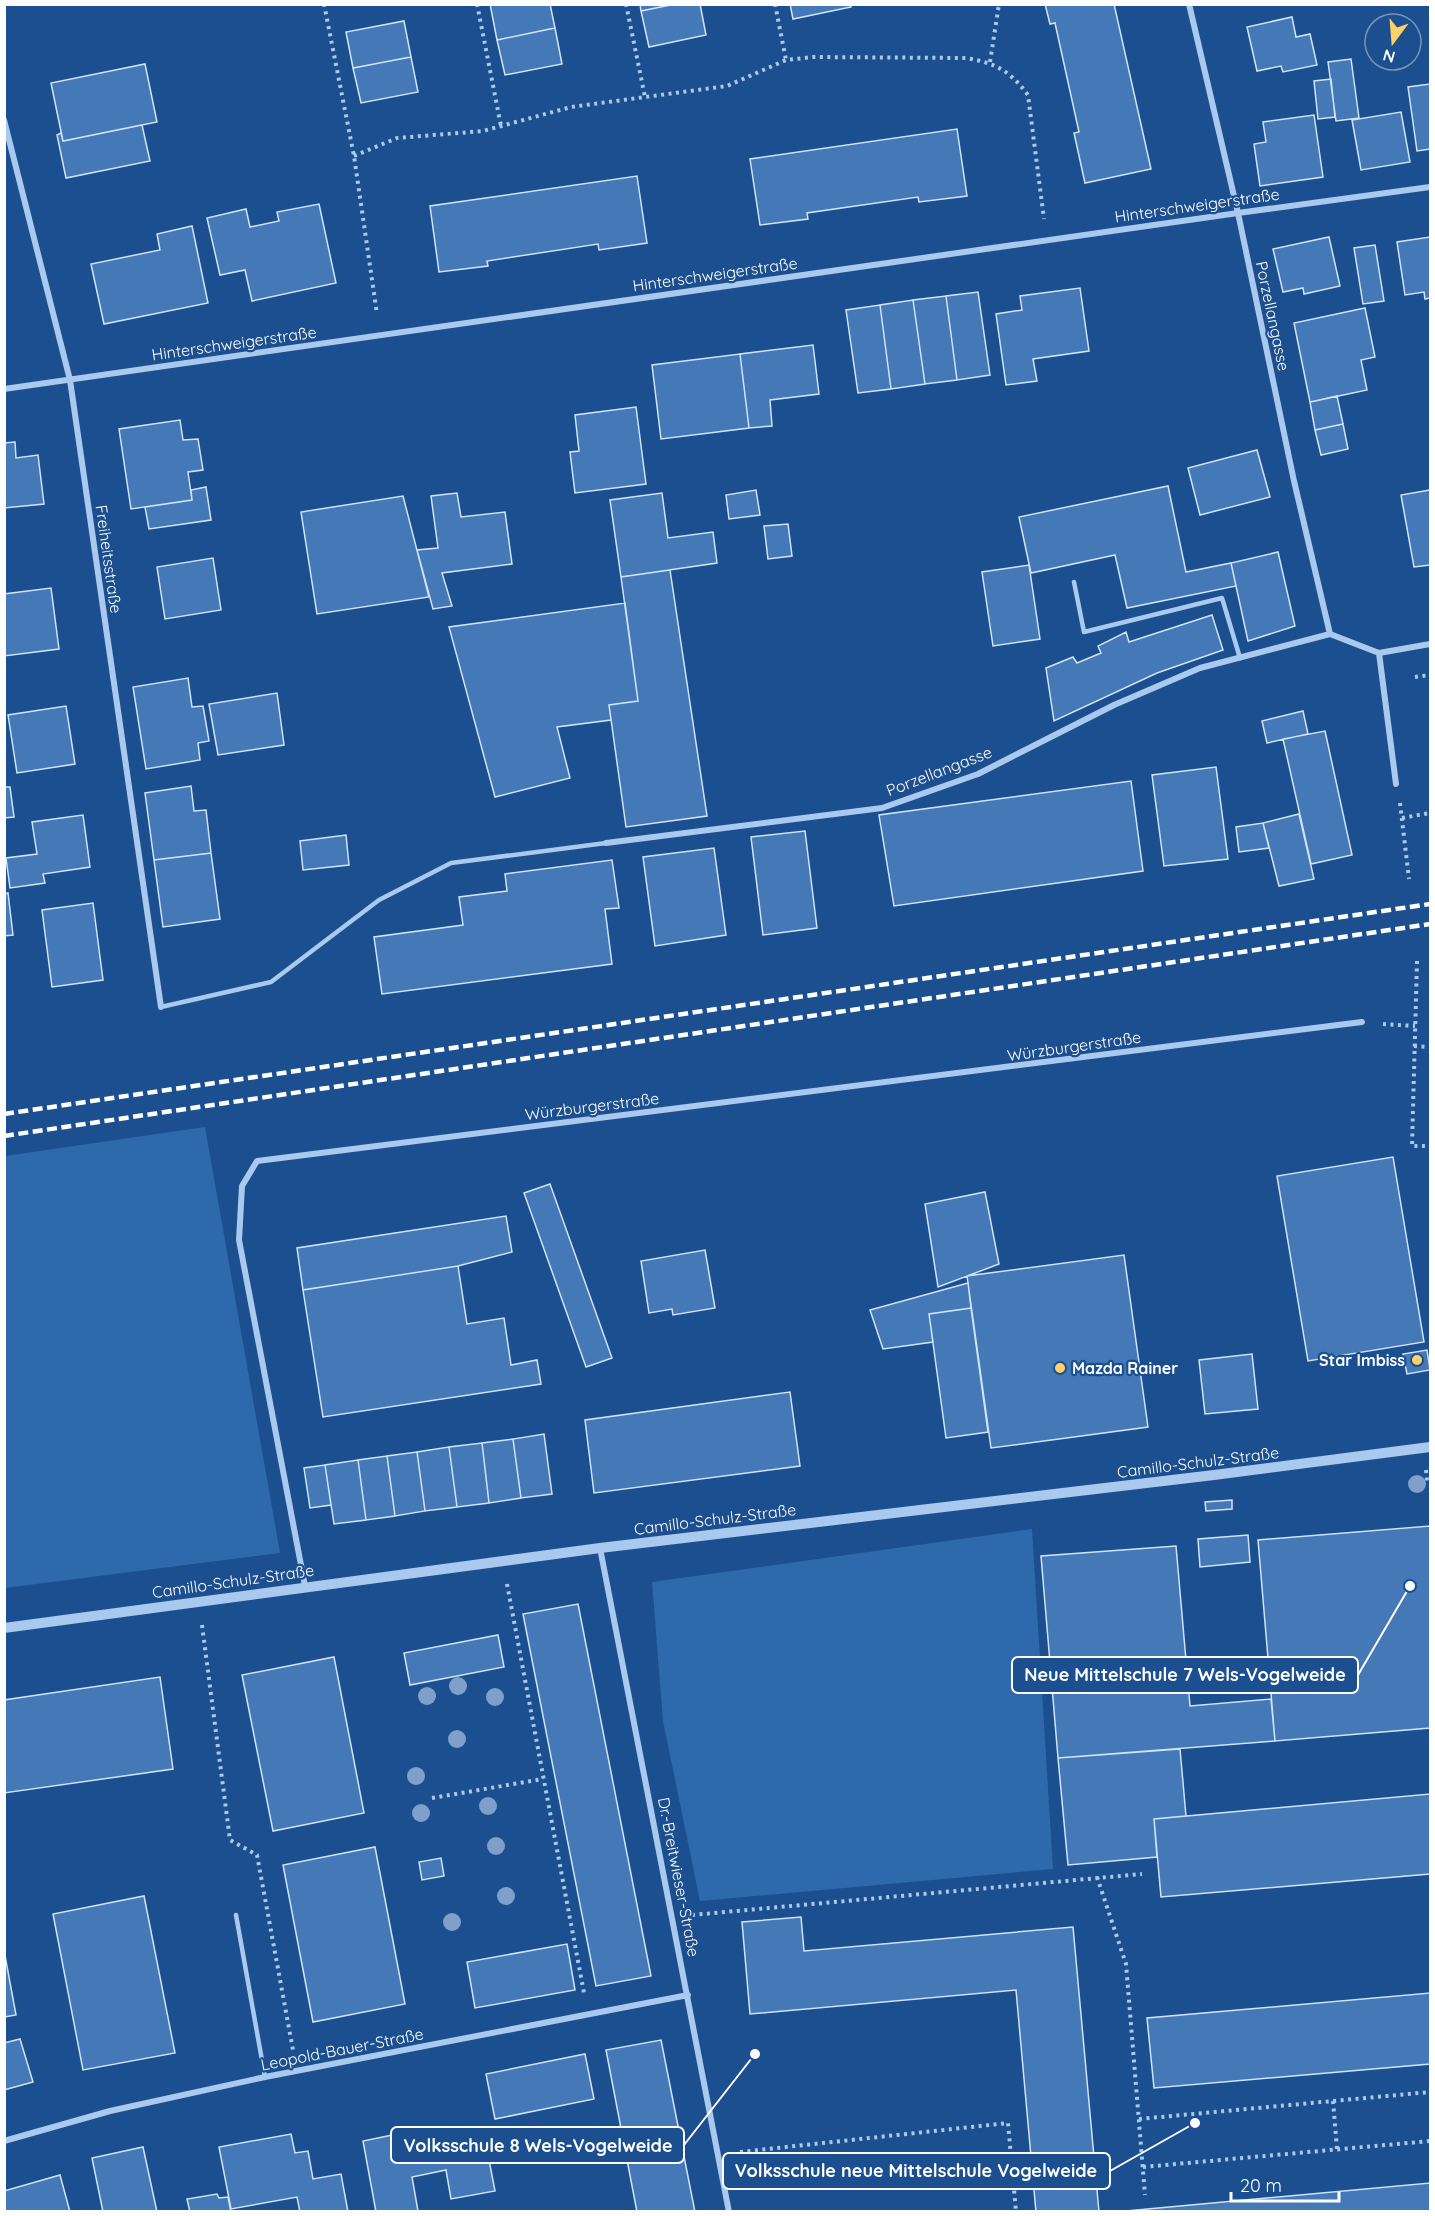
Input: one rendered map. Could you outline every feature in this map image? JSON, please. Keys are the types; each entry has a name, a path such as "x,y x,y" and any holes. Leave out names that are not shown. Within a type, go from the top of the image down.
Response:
{"street":[{"name":"Porzellangasse","path":"606,843 882,808 978,774 1114,705 1200,668 1330,634 1294,481 1238,213 1189,4"},
{"name":"Freiheitsstraße","path":"4,120 70,380 161,1007"},
{"name":"Hinterschweigerstraße","path":"4,390 1431,187"},
{"path":"1330,634 1379,653 1431,644"},
{"path":"1379,653 1396,784"},
{"name":"Würzburgerstraße","path":"305,1586 239,1240 242,1186 258,1161 1362,1022"},
{"name":"Camillo-Schulz-Straße","path":"4,1628 600,1548 1431,1447"},
{"name":"Dr.-Breitwieser-Straße","path":"600,1548 729,2211"},
{"name":"Leopold-Bauer-Straße","path":"4,2141 110,2111 265,2077 688,1995"}],"lane":[{"path":"1074,582 1084,632 1222,598 1240,658"},
{"path":"161,1007 271,982 379,900 452,863 606,843"},
{"path":"236,1915 265,2077"}],"path":[{"path":"324,4 354,156 380,336"},
{"path":"477,4 501,126"},
{"path":"626,4 645,97"},
{"path":"775,4 786,60"},
{"path":"990,62 999,4"},
{"path":"354,156 397,138 483,131 571,107 727,86 786,60 813,57 966,58 990,62 1017,80 1028,95 1047,240"},
{"path":"1415,677 1431,675"},
{"path":"1396,784 1409,879"},
{"path":"1402,818 1431,813"},
{"path":"1417,961 1412,1146 1431,1146"},
{"path":"1362,1022 1415,1026"},
{"path":"1414,1046 1431,1047"},
{"path":"502,1561 588,2014"},
{"path":"199,1601 230,1840 256,1855 297,2071"},
{"path":"432,1798 543,1779"},
{"path":"673,1917 1142,1874"},
{"path":"1097,1877 1126,1964 1145,2196"},
{"path":"1139,2119 1431,2092"},
{"path":"1333,2101 1337,2150"},
{"path":"718,2154 1008,2122 1016,2211"},
{"path":"1143,2167 1431,2141"}],"shaded area":[{"path":"205,1127 280,1553 5,1588 5,1156"},
{"path":"1032,1529 1053,1869 700,1901 663,1721 652,1582"}],"building":[{"path":"490,4 550,4 555,28 497,40"},
{"path":"640,4 675,4 641,11"},
{"path":"675,4 700,4 706,35 649,47 641,11"},
{"path":"790,4 850,4 851,7 793,19"},
{"path":"1045,4 1114,4 1151,169 1085,183 1074,133 1079,132 1055,23 1050,24"},
{"path":"1292,17 1296,37 1310,34 1317,65 1283,72 1281,66 1257,71 1247,27"},
{"path":"404,21 411,57 353,68 346,32"},
{"path":"555,28 562,64 505,75 497,40"},
{"path":"411,57 418,92 361,103 353,68"},
{"path":"1351,59 1359,118 1336,121 1328,62"},
{"path":"145,64 157,122 63,141 51,83"},
{"path":"1331,79 1335,117 1318,119 1314,81"},
{"path":"1430,84 1430,149 1417,151 1408,87"},
{"path":"1401,112 1410,162 1361,170 1352,120"},
{"path":"1314,115 1323,177 1260,186 1254,144 1266,142 1263,122"},
{"path":"142,125 150,161 66,178 57,135 61,133 63,141"},
{"path":"957,129 967,196 919,202 918,197 807,213 808,219 760,225 750,159"},
{"path":"637,176 647,243 599,250 598,244 487,261 488,266 439,272 430,206"},
{"path":"319,204 336,283 252,301 245,270 220,275 207,218 246,209 250,227 279,221 277,212"},
{"path":"192,226 208,303 104,324 91,264 160,250 157,234"},
{"path":"1329,237 1340,286 1304,294 1303,288 1283,292 1273,249"},
{"path":"1430,237 1430,298 1425,299 1424,292 1405,295 1397,242"},
{"path":"1375,245 1384,301 1363,304 1354,248"},
{"path":"1080,288 1089,351 1033,359 1037,381 1006,385 996,314 1022,310 1020,296"},
{"path":"978,292 990,375 957,380 946,296"},
{"path":"946,296 957,380 925,384 913,300"},
{"path":"913,300 925,384 891,389 880,305"},
{"path":"880,305 891,389 858,393 846,310"},
{"path":"1365,308 1375,357 1361,360 1367,390 1310,402 1294,323"},
{"path":"813,345 819,394 770,400 772,426 749,428 740,354"},
{"path":"740,354 749,428 661,439 652,365"},
{"path":"1337,396 1343,424 1315,430 1310,402"},
{"path":"636,407 646,484 575,493 570,452 579,451 575,415"},
{"path":"180,420 183,440 198,439 203,470 188,472 192,500 131,509 119,429"},
{"path":"1343,424 1348,449 1321,455 1315,430"},
{"path":"15,442 16,458 38,455 44,504 4,508 4,443"},
{"path":"1257,450 1270,497 1200,515 1188,468"},
{"path":"1168,486 1186,572 1231,563 1236,586 1127,608 1115,555 1031,573 1019,517"},
{"path":"206,487 211,520 149,529 145,507 192,500 191,490"},
{"path":"756,490 760,515 729,519 726,495"},
{"path":"1430,490 1430,565 1414,567 1401,495"},
{"path":"457,493 461,517 505,512 512,564 442,573 452,606 433,609 417,550 438,548 431,496"},
{"path":"662,493 668,538 713,532 717,563 621,577 610,500"},
{"path":"403,496 429,597 317,614 301,512"},
{"path":"788,524 792,556 768,559 764,526"},
{"path":"1278,552 1295,626 1248,641 1231,563"},
{"path":"213,558 221,610 165,619 157,567"},
{"path":"1029,565 1040,639 993,646 982,572"},
{"path":"670,570 707,816 626,827 609,705 638,701 621,577"},
{"path":"51,588 59,649 4,656 4,594"},
{"path":"625,603 638,701 609,705 611,720 557,727 570,778 495,797 449,627"},
{"path":"1212,615 1223,650 1157,673 1054,721 1046,668 1073,657 1077,663 1101,653 1098,646 1126,632 1129,642"},
{"path":"188,678 192,707 203,706 209,741 198,743 200,760 146,769 133,687"},
{"path":"277,693 284,745 218,755 209,704"},
{"path":"66,706 75,764 17,773 8,715"},
{"path":"1303,711 1308,734 1267,743 1262,721"},
{"path":"1325,731 1352,855 1311,864 1283,739"},
{"path":"1216,767 1228,859 1164,866 1152,775"},
{"path":"1131,781 1143,871 894,906 879,815"},
{"path":"191,786 194,811 206,810 211,853 154,860 145,793"},
{"path":"4,787 10,787 14,817 4,818"},
{"path":"1299,814 1314,879 1279,886 1263,823"},
{"path":"83,815 90,867 43,874 45,883 10,888 6,858 37,854 32,822"},
{"path":"1263,823 1269,848 1239,852 1236,827"},
{"path":"805,831 817,928 763,935 751,837"},
{"path":"346,835 349,865 303,870 300,841"},
{"path":"714,848 726,935 655,946 643,857"},
{"path":"211,853 220,919 163,927 154,860"},
{"path":"612,860 619,908 605,909 612,964 382,994 374,937 463,925 459,897 507,891 505,874"},
{"path":"8,893 13,935 4,936 4,894"},
{"path":"93,903 103,980 52,987 42,910"},
{"path":"1393,1157 1424,1342 1308,1361 1277,1176"},
{"path":"550,1184 612,1358 586,1367 524,1193"},
{"path":"985,1192 999,1264 938,1287 925,1204"},
{"path":"506,1216 512,1252 458,1266 303,1290 297,1248"},
{"path":"705,1250 715,1308 673,1315 672,1309 649,1313 641,1261"},
{"name":"Mazda Rainer","path":"1124,1255 1148,1427 991,1448 967,1276"},
{"path":"458,1266 467,1324 504,1318 511,1365 537,1360 541,1384 323,1417 303,1290"},
{"path":"968,1283 971,1308 929,1314 933,1342 883,1349 870,1310"},
{"path":"971,1308 988,1432 946,1438 929,1314"},
{"name":"Star Imbiss","path":"1427,1350 1430,1370 1407,1374 1403,1354"},
{"path":"1252,1354 1258,1409 1205,1414 1199,1360"},
{"path":"790,1392 800,1466 594,1493 585,1420"},
{"path":"544,1434 552,1494 521,1498 513,1439"},
{"path":"513,1439 521,1498 489,1503 482,1443"},
{"path":"482,1443 489,1503 457,1507 449,1447"},
{"path":"449,1447 457,1507 425,1511 417,1452"},
{"path":"417,1452 425,1511 395,1516 387,1456"},
{"path":"387,1456 395,1516 366,1520 358,1460"},
{"path":"358,1460 366,1520 334,1524 325,1465"},
{"path":"325,1465 331,1505 310,1508 304,1468"},
{"path":"1232,1500 1232,1509 1206,1511 1205,1502"},
{"path":"1430,1526 1430,1728 1275,1741 1258,1540"},
{"path":"1248,1535 1250,1562 1200,1567 1198,1539"},
{"path":"1176,1546 1190,1706 1271,1699 1275,1741 1058,1758 1041,1556"},
{"path":"578,1604 651,1976 596,1986 523,1614"},
{"path":"498,1635 504,1667 410,1685 404,1653"},
{"path":"334,1657 364,1813 273,1831 242,1675"},
{"path":"160,1677 173,1769 4,1793 4,1700"},
{"path":"1180,1749 1186,1816 1154,1819 1157,1857 1068,1865 1058,1758"},
{"path":"1430,1794 1430,1874 1161,1897 1154,1819"},
{"path":"375,1847 405,2004 313,2022 283,1865"},
{"path":"441,1858 444,1876 422,1880 419,1862"},
{"path":"144,1896 175,2053 83,2070 53,1914"},
{"path":"801,1917 804,1951 1073,1927 1099,2212 1036,2212 1016,1990 750,2014 742,1922"},
{"path":"567,1944 575,1990 475,2008 467,1962"},
{"path":"4,1950 16,2015 4,2017"},
{"path":"1430,1993 1430,2064 1154,2088 1147,2018"},
{"path":"20,2039 33,2082 4,2090 4,2043"},
{"path":"661,2040 695,2212 637,2212 606,2050"},
{"path":"585,2054 594,2099 495,2119 486,2074"},
{"path":"407,2132 410,2148 484,2134 495,2191 451,2199 446,2170 412,2177 418,2211 376,2212 363,2141"},
{"path":"291,2134 295,2153 308,2151 313,2179 341,2174 348,2212 300,2212 297,2197 231,2209 219,2147"},
{"path":"143,2147 157,2212 103,2212 92,2158"},
{"path":"60,2175 70,2212 4,2212 4,2191"},
{"path":"1430,2183 1430,2212 1115,2212"},
{"path":"217,2194 219,2198 228,2197 231,2212 190,2212 187,2199"}],"railway":[{"path":"4,1114 1430,904"},
{"path":"4,1136 1430,924"}],"place":[{"name":"Star Imbiss","path":"1417,1360"},
{"name":"Mazda Rainer","path":"1060,1368"},
{"name":"Neue Mittelschule 7 Wels-Vogelweide","path":"1410,1586"},
{"name":"Volksschule 8 Wels-Vogelweide","path":"755,2054"},
{"name":"Volksschule neue Mittelschule Vogelweide","path":"1195,2123"}]}
